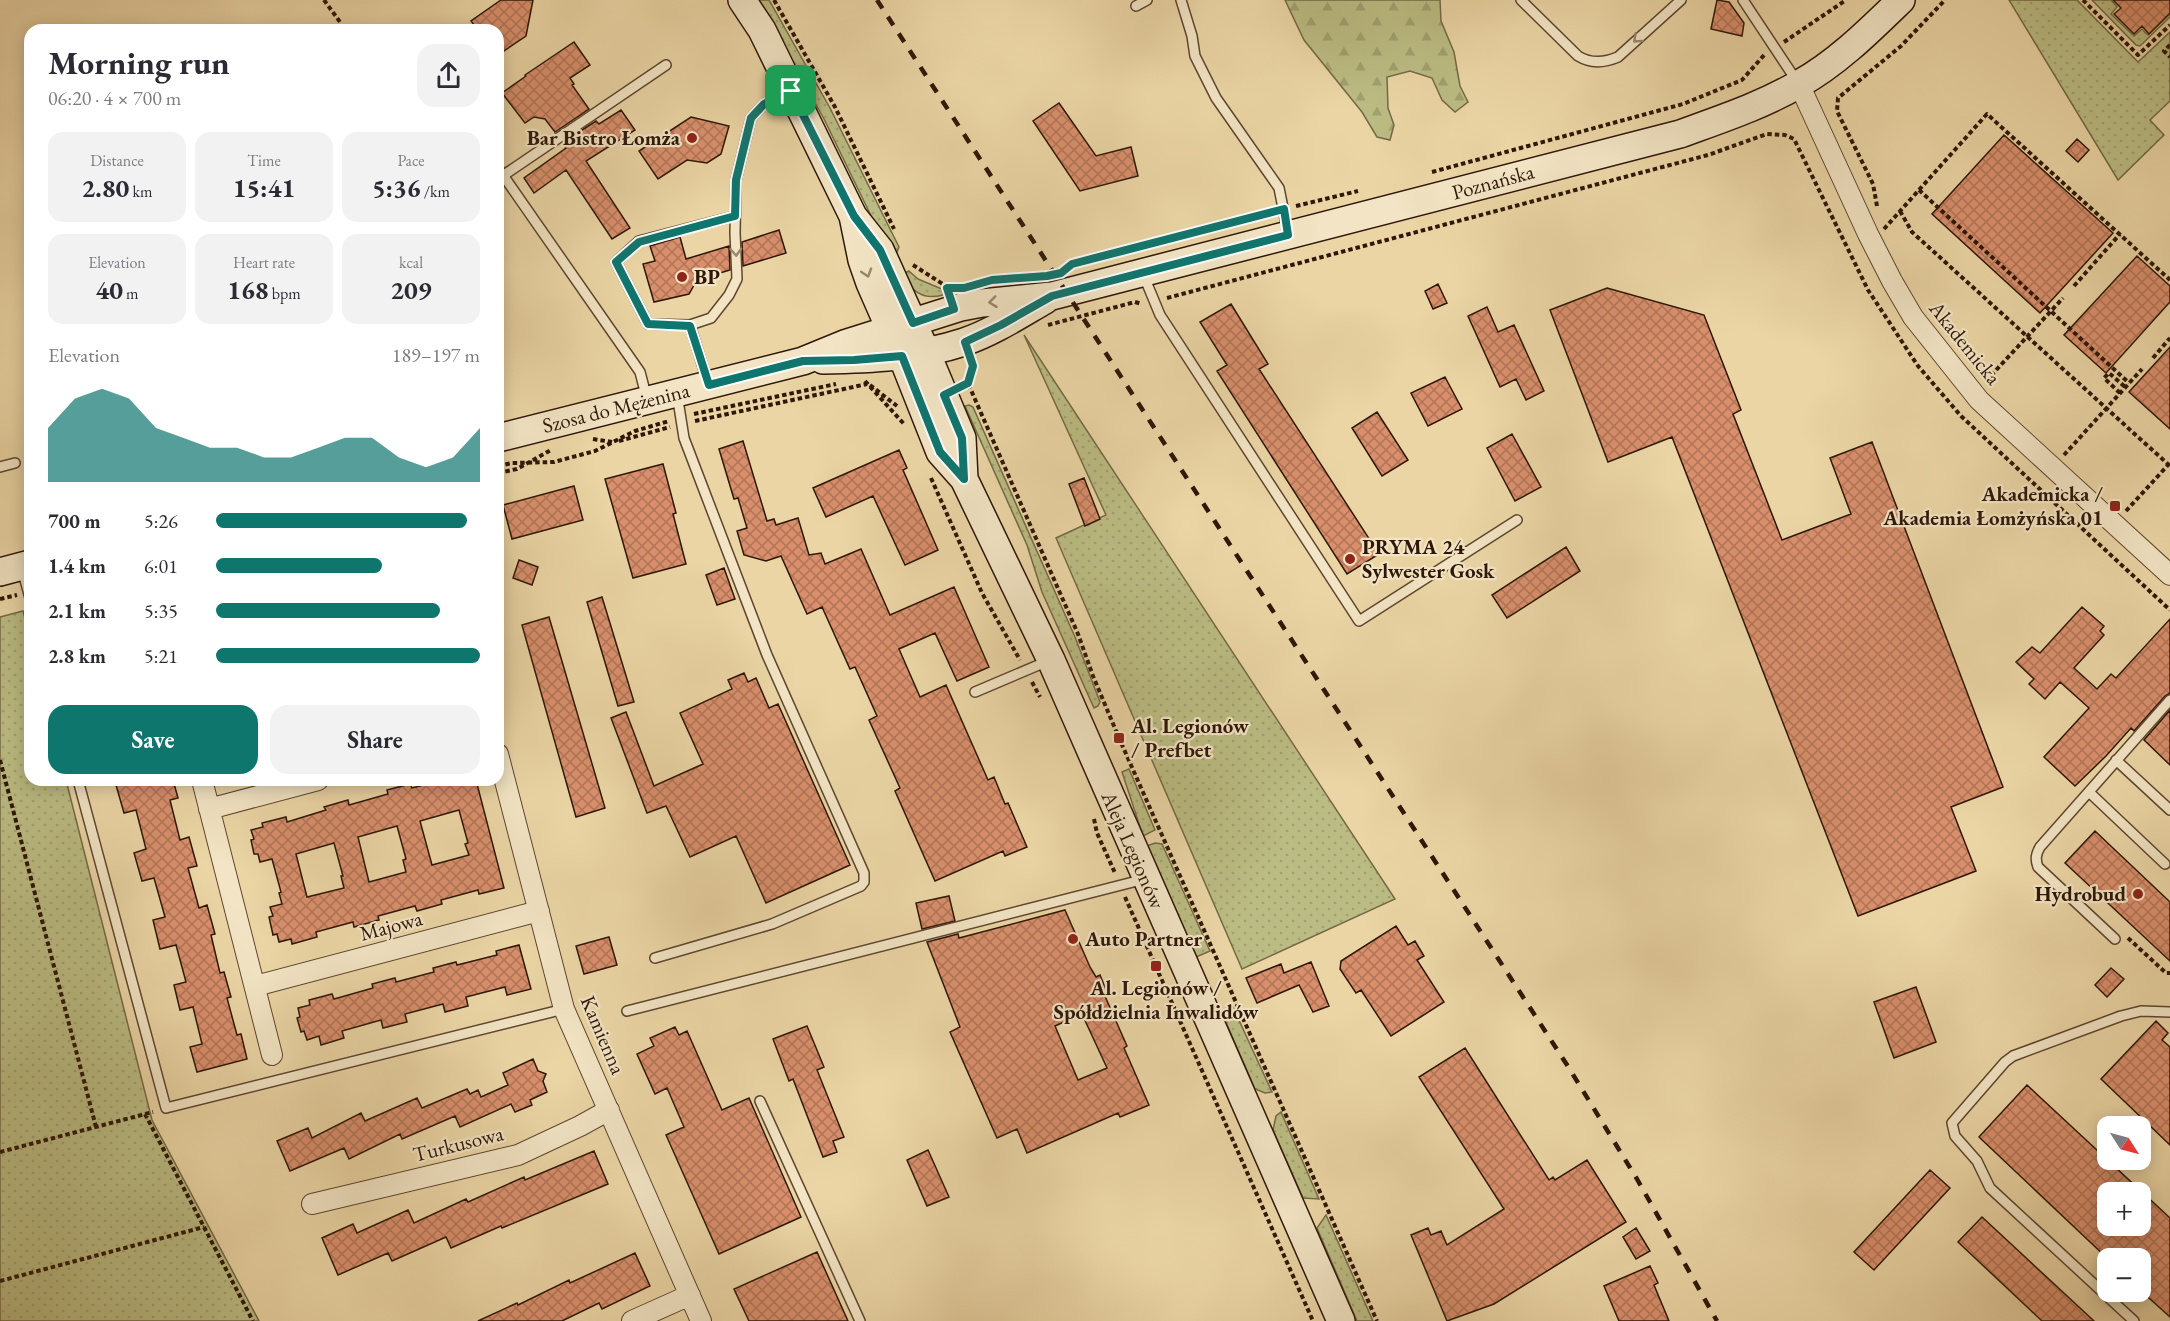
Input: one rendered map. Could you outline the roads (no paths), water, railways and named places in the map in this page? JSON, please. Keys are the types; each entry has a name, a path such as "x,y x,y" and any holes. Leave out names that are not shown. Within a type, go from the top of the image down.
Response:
{"main road":[{"name":"Aleja Legionów","path":"742,0 762,30 854,216 866,271 902,327 914,354 924,409 940,452 964,479 1050,660 1341,1321"},
{"name":"Poznańska","path":"902,327 953,295 982,303 1056,284 1142,272 1286,222 1680,134 1754,107 1799,84 1827,65 1901,0"},
{"name":"Poznańska","path":"914,354 965,342 1001,325 1056,284"},
{"name":"Szosa do Mężenina","path":"504,436 648,400 679,405 709,385 803,361 847,343 902,327"},
{"name":"Szosa do Mężenina","path":"803,361 854,360 914,354"}],"street":[{"name":"Akademicka","path":"1799,84 1882,262 1913,317 1979,400 2170,575"},
{"name":"Kamienna","path":"504,776 564,1009 701,1321"},
{"path":"203,786 273,1056"},
{"path":"209,809 295,786"},
{"name":"Majowa","path":"255,986 539,911"},
{"name":"Turkusowa","path":"312,1204 518,1155 609,1110"},
{"path":"632,1321 690,1295"}],"lane":[{"path":"1136,6 1147,0"},
{"path":"1181,0 1192,36 1195,56 1216,98 1279,188 1286,222"},
{"path":"1521,0 1578,56 1586,61 1607,62 1618,57 1681,0"},
{"path":"1743,0 1799,84"},
{"path":"504,171 666,65"},
{"path":"735,216 639,242 616,262 648,324 690,326 711,318 729,295 737,279 736,180 751,118 764,104 791,91"},
{"path":"504,180 640,372 648,400"},
{"path":"1142,272 1160,315 1359,621 1517,520"},
{"path":"690,326 709,385"},
{"path":"655,957 772,924 861,886 864,882 864,873 766,655 684,438 679,405"},
{"path":"0,467 15,463"},
{"path":"17,568 24,584"},
{"path":"975,692 1050,660"},
{"path":"2115,939 2038,867 2036,861 2040,847 2170,700"},
{"path":"2116,760 2170,810"},
{"path":"80,786 166,1108 564,1009"},
{"path":"2089,792 2165,864"},
{"path":"627,1011 1146,879"},
{"path":"2134,1321 1990,1188 1977,1161 1955,1136 1952,1123 2005,1062 2013,1056 2121,1016 2141,1011 2170,1012"},
{"path":"760,1101 860,1321"}],"railway":[{"path":"877,0 1569,1068 1637,1179 1717,1321"}],"place":[{"name":"Bar Bistro Łomża","path":"692,138"},
{"name":"BP","path":"682,277"},
{"name":"Akademicka / Akademia Łomżyńska 01","path":"2115,506"},
{"name":"PRYMA 24 Sylwester Gosk","path":"1350,559"},
{"name":"Al. Legionów / Prefbet","path":"1119,738"},
{"name":"Hydrobud","path":"2138,894"},
{"name":"Auto Partner","path":"1073,939"},
{"name":"Al. Legionów / Spółdzielnia Inwalidów","path":"1156,966"}]}
